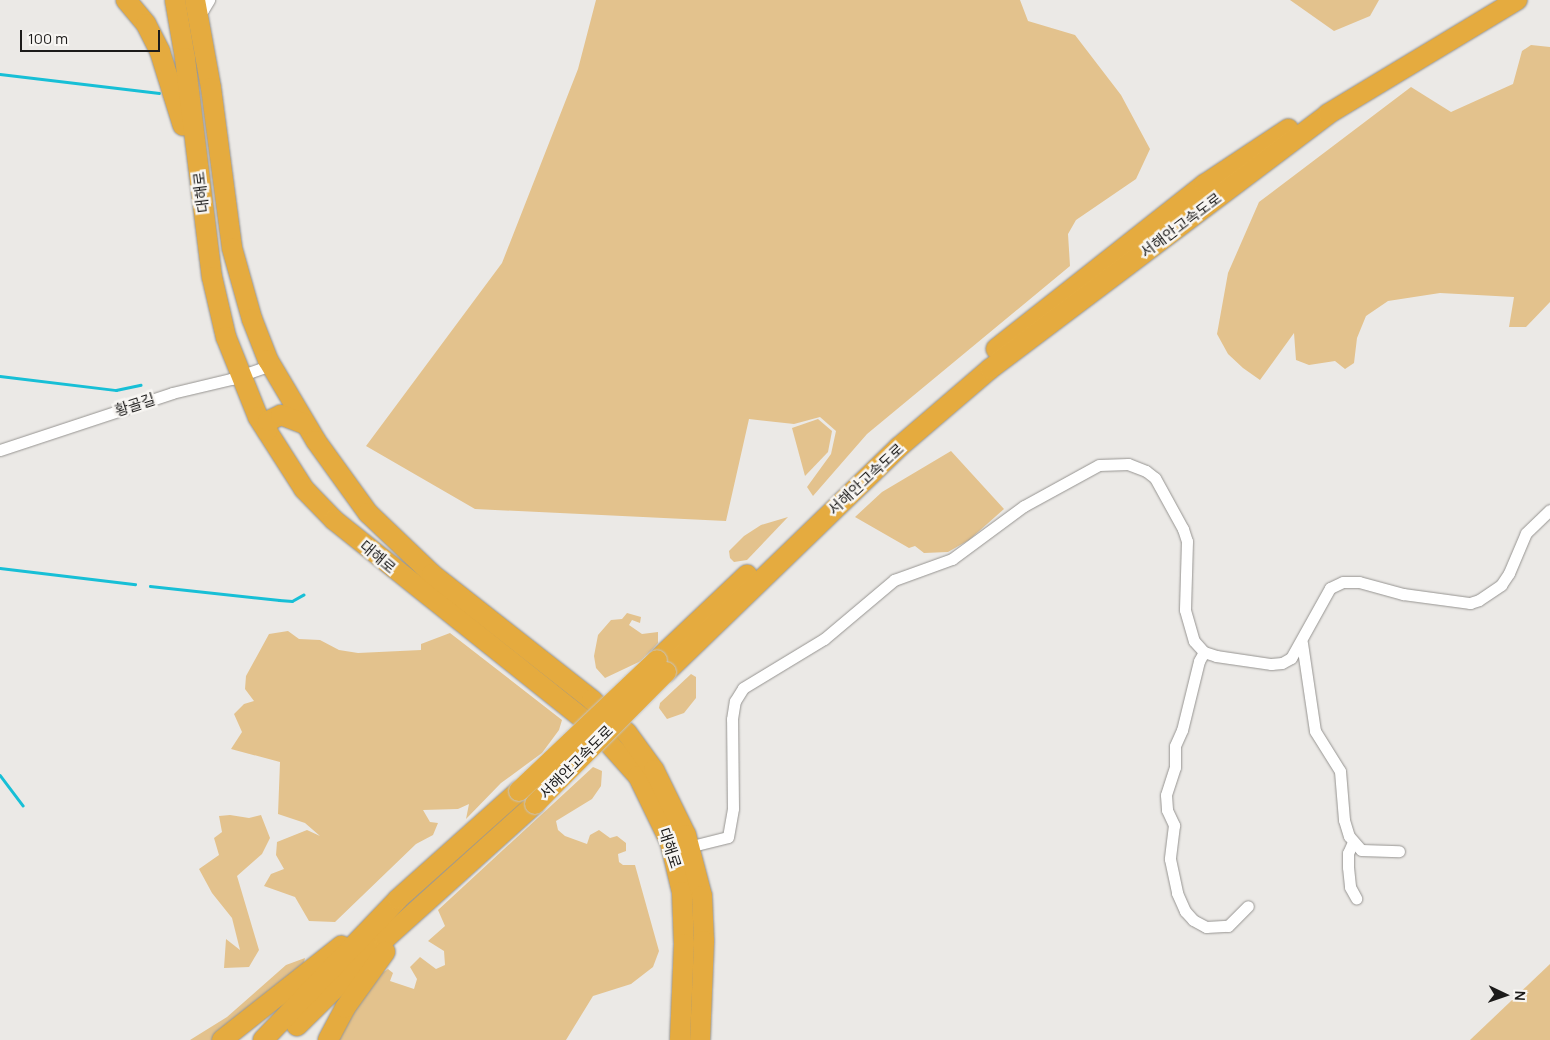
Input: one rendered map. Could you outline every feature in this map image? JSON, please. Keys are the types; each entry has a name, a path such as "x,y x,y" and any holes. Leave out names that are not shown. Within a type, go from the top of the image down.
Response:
{"highway":[{"path":"126,0 146,24 166,68 202,210"},
{"name":"서해안고속도로","path":"283,1040 358,964 534,804 662,666 922,409 1069,288 1205,184 1393,58 1490,0"},
{"name":"서해안고속도로","path":"263,1040 398,899 662,666 899,447 990,369 1328,114 1516,0"},
{"name":"대해로","path":"191,6 202,210 218,308 240,376 267,431 304,489 334,520 612,744 638,776 662,821 682,849 698,877 704,925 700,1040"},
{"name":"대해로","path":"191,6 210,88 225,213 245,295 271,365 304,424 342,481 400,545 592,700 627,734 654,770 678,816 682,849 684,915 680,1040"},
{"path":"218,308 234,310 240,306 245,295"},
{"path":"267,431 268,421 281,415 304,424"},
{"path":"222,1040 398,899"},
{"path":"328,1040 356,992 415,914"}],"street":[{"name":"황골길","path":"0,450 172,393 240,376 271,365"},
{"path":"682,849 728,837 733,808 732,719 735,702 743,688 824,639 894,580 952,560 1024,506 1099,465 1128,464 1146,471 1155,478 1187,541 1185,610 1194,641 1204,652 1282,663 1302,643 1316,610 1330,588 1343,582 1359,582 1403,594 1470,603 1479,600 1501,585 1509,573 1526,533 1550,510"},
{"path":"1302,643 1315,731 1340,771 1344,820 1353,842 1369,852 1398,851"},
{"path":"1204,652 1199,661 1184,722 1175,746 1176,767 1166,795 1168,810 1174,825 1170,859 1177,893 1185,911 1194,920 1206,927 1228,926 1248,906"},
{"path":"1353,842 1348,853 1348,867 1350,887 1356,898"}],"shaded area":[{"path":"596,0 1020,0 1028,21 1075,35 1121,95 1150,149 1136,179 1076,220 1068,234 1070,266 867,434 813,496 807,487 831,454 836,431 820,417 794,424 749,419 726,521 475,509 366,446 502,263 578,69"},
{"path":"1290,0 1379,0 1370,16 1334,31"},
{"path":"1531,45 1550,47 1550,302 1526,327 1509,327 1514,297 1440,293 1388,301 1366,316 1357,338 1354,363 1345,369 1335,361 1309,365 1296,360 1294,333 1260,380 1228,354 1217,334 1228,273 1259,202 1411,87 1451,112 1513,84 1522,51"},
{"path":"818,419 832,431 828,452 805,476 792,428"},
{"path":"951,451 1004,509 969,540 948,552 924,553 915,546 909,548 855,517 882,492"},
{"path":"788,517 747,560 734,562 730,558 729,551 744,536 761,525"},
{"path":"627,613 641,617 640,623 632,620 629,625 642,634 658,632 658,643 641,661 605,678 596,668 594,656 598,635 611,620 622,619"},
{"path":"288,631 299,639 320,640 339,650 358,653 421,650 421,644 450,633 562,720 559,730 542,753 501,783 466,819 469,804 458,809 423,810 430,822 438,823 433,835 416,844 335,922 309,921 295,897 264,886 271,874 284,869 276,855 277,842 307,830 320,836 305,823 278,814 280,762 231,749 242,732 234,714 244,704 254,701 245,689 246,676 269,634"},
{"path":"691,674 696,677 696,698 684,713 667,719 659,708 660,703"},
{"path":"593,767 602,771 601,786 592,799 556,821 558,830 565,836 587,844 590,835 599,830 610,838 617,836 626,843 626,851 618,854 619,862 623,865 635,865 659,951 653,967 631,984 593,996 566,1040 334,1040 376,977 388,969 393,973 390,981 414,989 417,979 410,967 420,957 436,969 445,965 444,951 428,941 445,926 438,910"},
{"path":"230,815 249,818 261,815 270,838 262,854 237,876 259,950 249,967 224,968 226,939 240,950 232,918 212,893 199,869 219,855 214,838 222,832 219,816"},
{"path":"305,958 303,967 213,1040 190,1040 227,1017 286,965"},
{"path":"1550,964 1550,1040 1470,1040"}],"waterway":[{"path":"0,74 159,93"},
{"path":"0,376 116,390 140,385"},
{"path":"0,568 135,584"},
{"path":"150,586 292,601 303,595"},
{"path":"0,775 23,805"}]}
